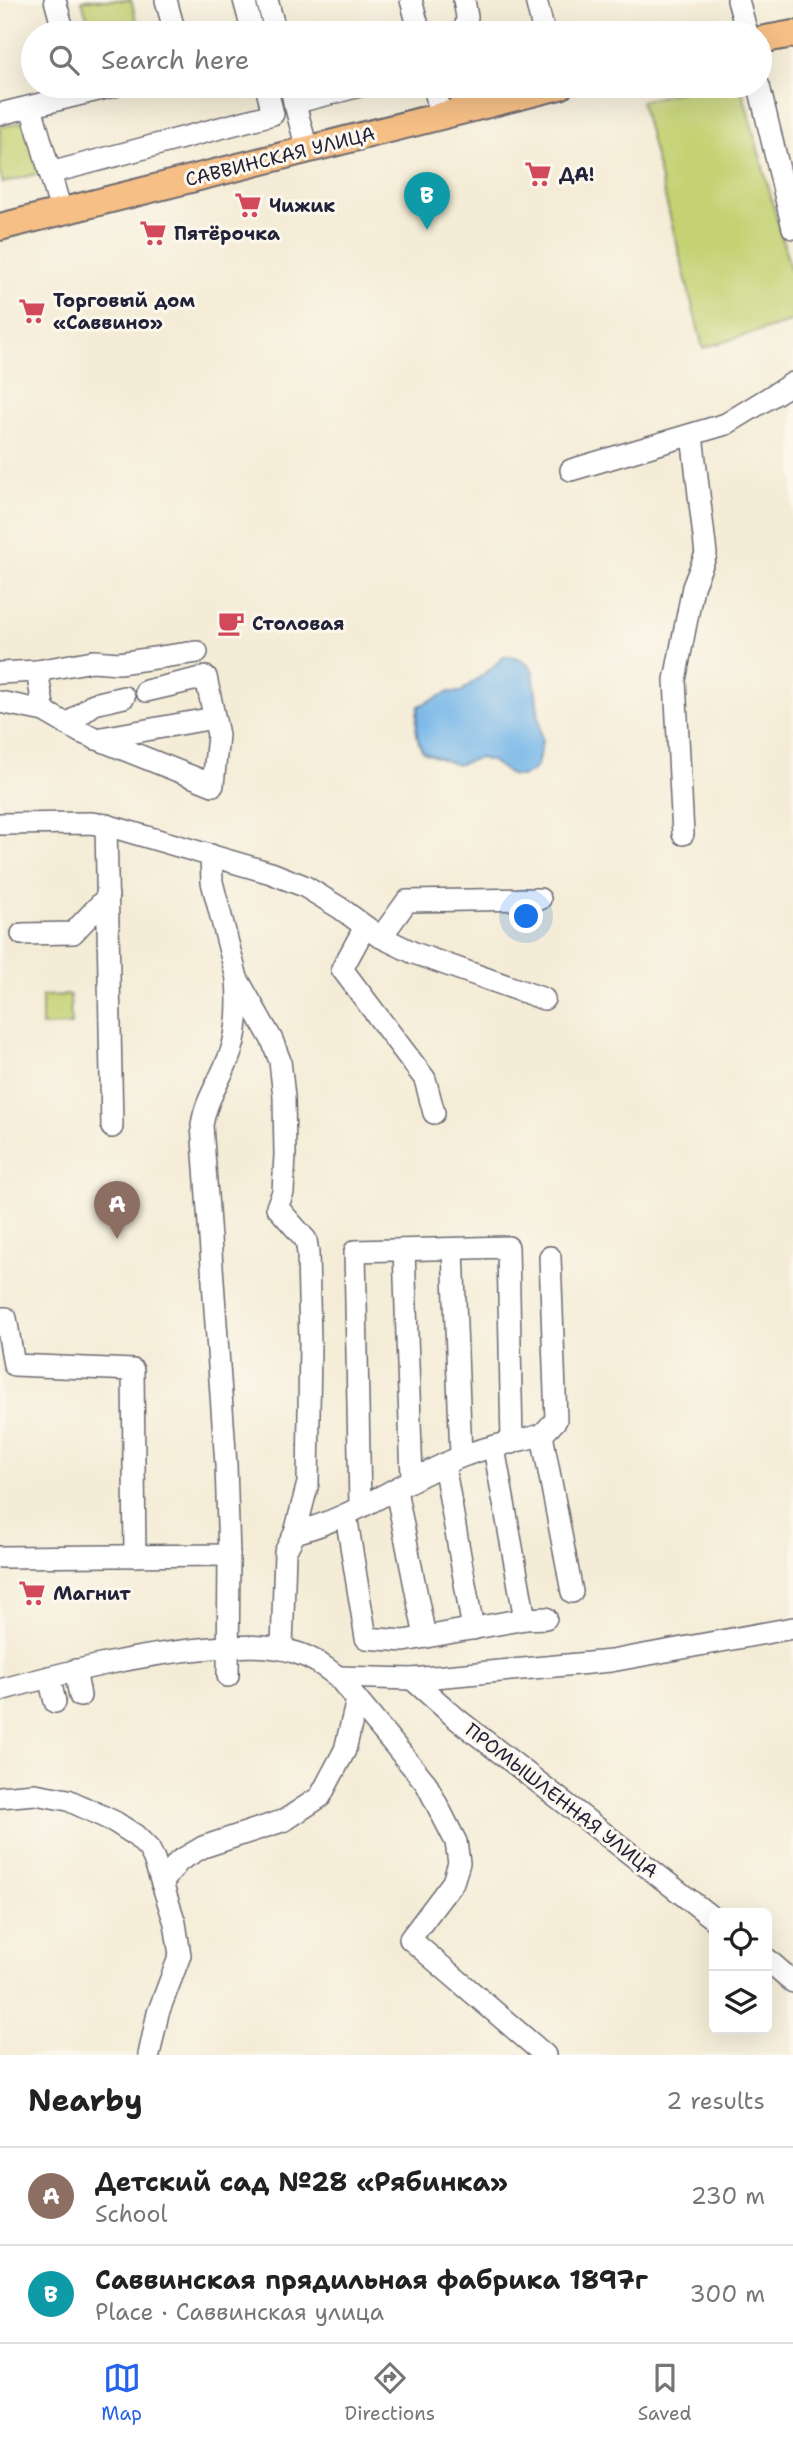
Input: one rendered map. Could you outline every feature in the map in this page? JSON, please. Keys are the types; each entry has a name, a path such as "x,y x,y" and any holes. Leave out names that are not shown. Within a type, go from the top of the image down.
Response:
{"main road":[{"path":"772,37 793,33"},
{"name":"САВВИНСКАЯ УЛИЦА","path":"1,222 61,211 512,98"}],"street":[{"path":"55,0 61,21"},
{"path":"166,0 172,21"},
{"path":"244,0 250,21"},
{"path":"267,0 273,21"},
{"path":"411,0 417,21"},
{"path":"464,0 466,21"},
{"path":"536,0 541,21"},
{"path":"738,0 744,21"},
{"path":"0,114 56,98"},
{"path":"50,173 273,114 269,98"},
{"path":"293,98 307,149"},
{"path":"437,98 442,116"},
{"path":"763,98 793,228"},
{"path":"31,107 61,211"},
{"path":"571,470 726,424 793,383"},
{"path":"682,834 676,680 693,587 706,554 692,435"},
{"path":"0,673 37,671 93,661 119,663 197,652"},
{"path":"37,671 44,711"},
{"path":"0,702 44,711 96,739 214,785 218,735 206,677 146,691"},
{"path":"67,725 94,704 124,697"},
{"path":"96,739 214,718"},
{"path":"0,824 106,825 250,865 304,886 373,932 414,953 544,999"},
{"path":"106,825 112,1127"},
{"path":"211,855 212,882 239,995 233,1042 224,1068 209,1096 202,1125 226,1465 229,1676"},
{"path":"22,934 73,933 108,897"},
{"path":"434,1113 425,1079 342,969 373,932 407,901 540,899"},
{"path":"237,978 272,1040 280,1061 284,1097 285,1165 283,1192 277,1207 306,1240 308,1254 308,1483 295,1533 285,1552 282,1649"},
{"path":"508,1247 503,1445 535,1619 404,1641 366,1638 353,1511 355,1251 453,1249 508,1247"},
{"path":"453,1249 452,1460 473,1629"},
{"path":"404,1250 404,1485 425,1637"},
{"path":"295,1533 320,1527 452,1460 542,1434 556,1420 551,1257"},
{"path":"0,1318 6,1318 14,1365 133,1370 135,1556"},
{"path":"542,1434 572,1592"},
{"path":"0,1557 229,1555"},
{"path":"338,1677 412,1679 611,1661 793,1628"},
{"path":"0,1690 128,1658 228,1647 282,1649 312,1659 338,1677 426,1783 456,1842 459,1863 453,1882 410,1939 545,2055"},
{"path":"75,1671 80,1696"},
{"path":"49,1677 55,1702"},
{"name":"ПРОМЫШЛЕННАЯ УЛИЦА","path":"412,1679 457,1719 612,1833 709,1915"},
{"path":"162,1883 179,1861 203,1847 285,1820 320,1797 345,1750 357,1700"},
{"path":"0,1797 35,1794 52,1796 99,1812 144,1842 155,1859 179,1937 180,1955 158,2014 149,2055"},
{"path":"775,1955 793,1982"}],"green space":[{"path":"82,0 131,0 137,21 88,21"},
{"path":"654,98 744,98 793,279 793,321 703,348 641,101"},
{"path":"25,121 39,173 3,183 0,173 0,127"},
{"path":"70,995 71,1025 42,1026 42,996"}],"water":[{"path":"504,656 521,659 533,671 542,742 537,765 533,770 523,776 511,775 491,761 479,758 457,765 423,752 416,730 419,706 449,692 461,692"}],"place":[{"name":"ДА!","path":"538,174"},
{"name":"Чижик","path":"248,205"},
{"name":"Саввинская прядильная фабрика 1897г","path":"427,230"},
{"name":"Пятёрочка","path":"153,233"},
{"name":"Торговый дом «Саввино»","path":"32,311"},
{"name":"Столовая","path":"231,623"},
{"name":"Детский сад №28 «Рябинка»","path":"117,1239"},
{"name":"Магнит","path":"32,1593"}]}
